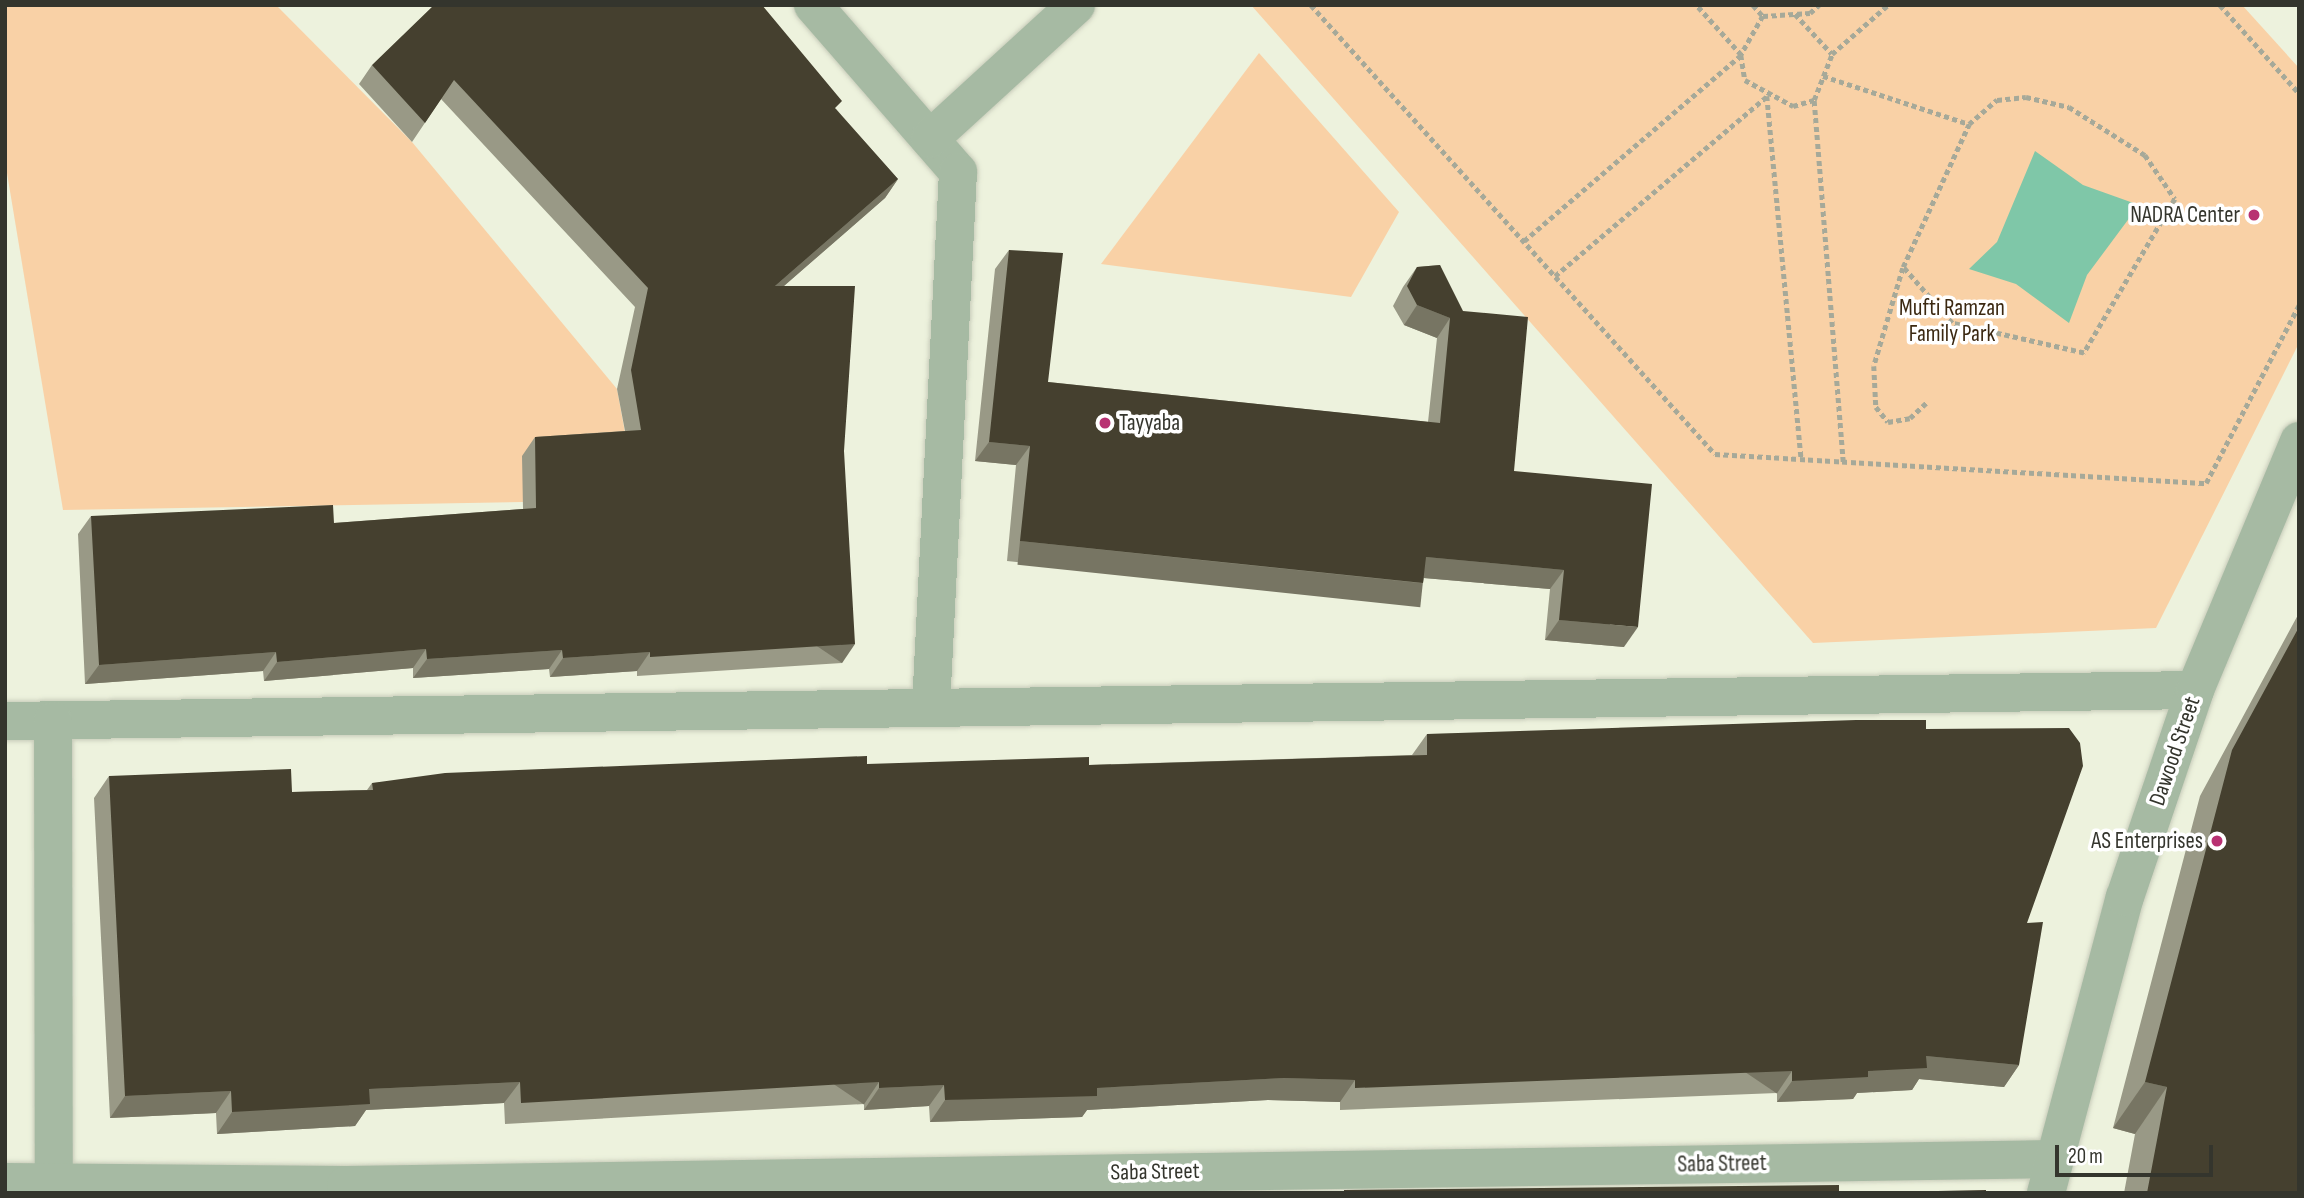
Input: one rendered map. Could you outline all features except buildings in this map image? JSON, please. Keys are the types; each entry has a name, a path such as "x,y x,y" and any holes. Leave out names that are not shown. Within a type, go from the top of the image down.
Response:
{"street":[{"path":"813,5 958,172 930,706"},
{"path":"930,139 1076,5"},
{"name":"Dawood Street","path":"2049,1176 2125,897 2195,690 2299,441"},
{"path":"5,722 930,706 2195,690"},
{"path":"53,721 54,1183"},
{"name":"Saba Street","path":"5,1182 346,1189 2049,1176"}],"path":[{"path":"1311,5 1715,454 2206,483 2299,305"},
{"path":"1696,5 1741,55 1745,80 1767,96 1793,106 1814,100"},
{"path":"1753,5 1763,16"},
{"path":"1763,16 1795,14 1819,5"},
{"path":"1843,462 1814,100 1832,54 1888,5"},
{"path":"2220,5 2299,93"},
{"path":"1795,14 1832,54"},
{"path":"1524,241 1741,55 1763,16"},
{"path":"1823,76 1969,124"},
{"path":"1555,276 1767,96"},
{"path":"1767,96 1801,459"},
{"path":"1903,267 1952,323 2084,353 2175,199 2145,155 2069,107 2026,97 1997,100 1969,124 1903,267 1874,366 1876,407 1888,422 1910,418 1926,403"}],"green space":[{"path":"5,5 276,5 412,142 617,389 628,449 523,502 63,510 5,161"},
{"name":"Mufti Ramzan Family Park","path":"1251,5 2242,5 2299,68 2299,343 2156,628 1813,643"},
{"path":"1259,53 1399,212 1351,297 1101,264"}],"shaded area":[{"path":"2035,151 2083,185 2139,205 2087,275 2069,323 2016,284 1969,269 1997,242"}],"place":[{"name":"NADRA Center","path":"2254,215"},
{"name":"Tayyaba","path":"1105,423"},
{"name":"AS Enterprises","path":"2217,841"}]}
